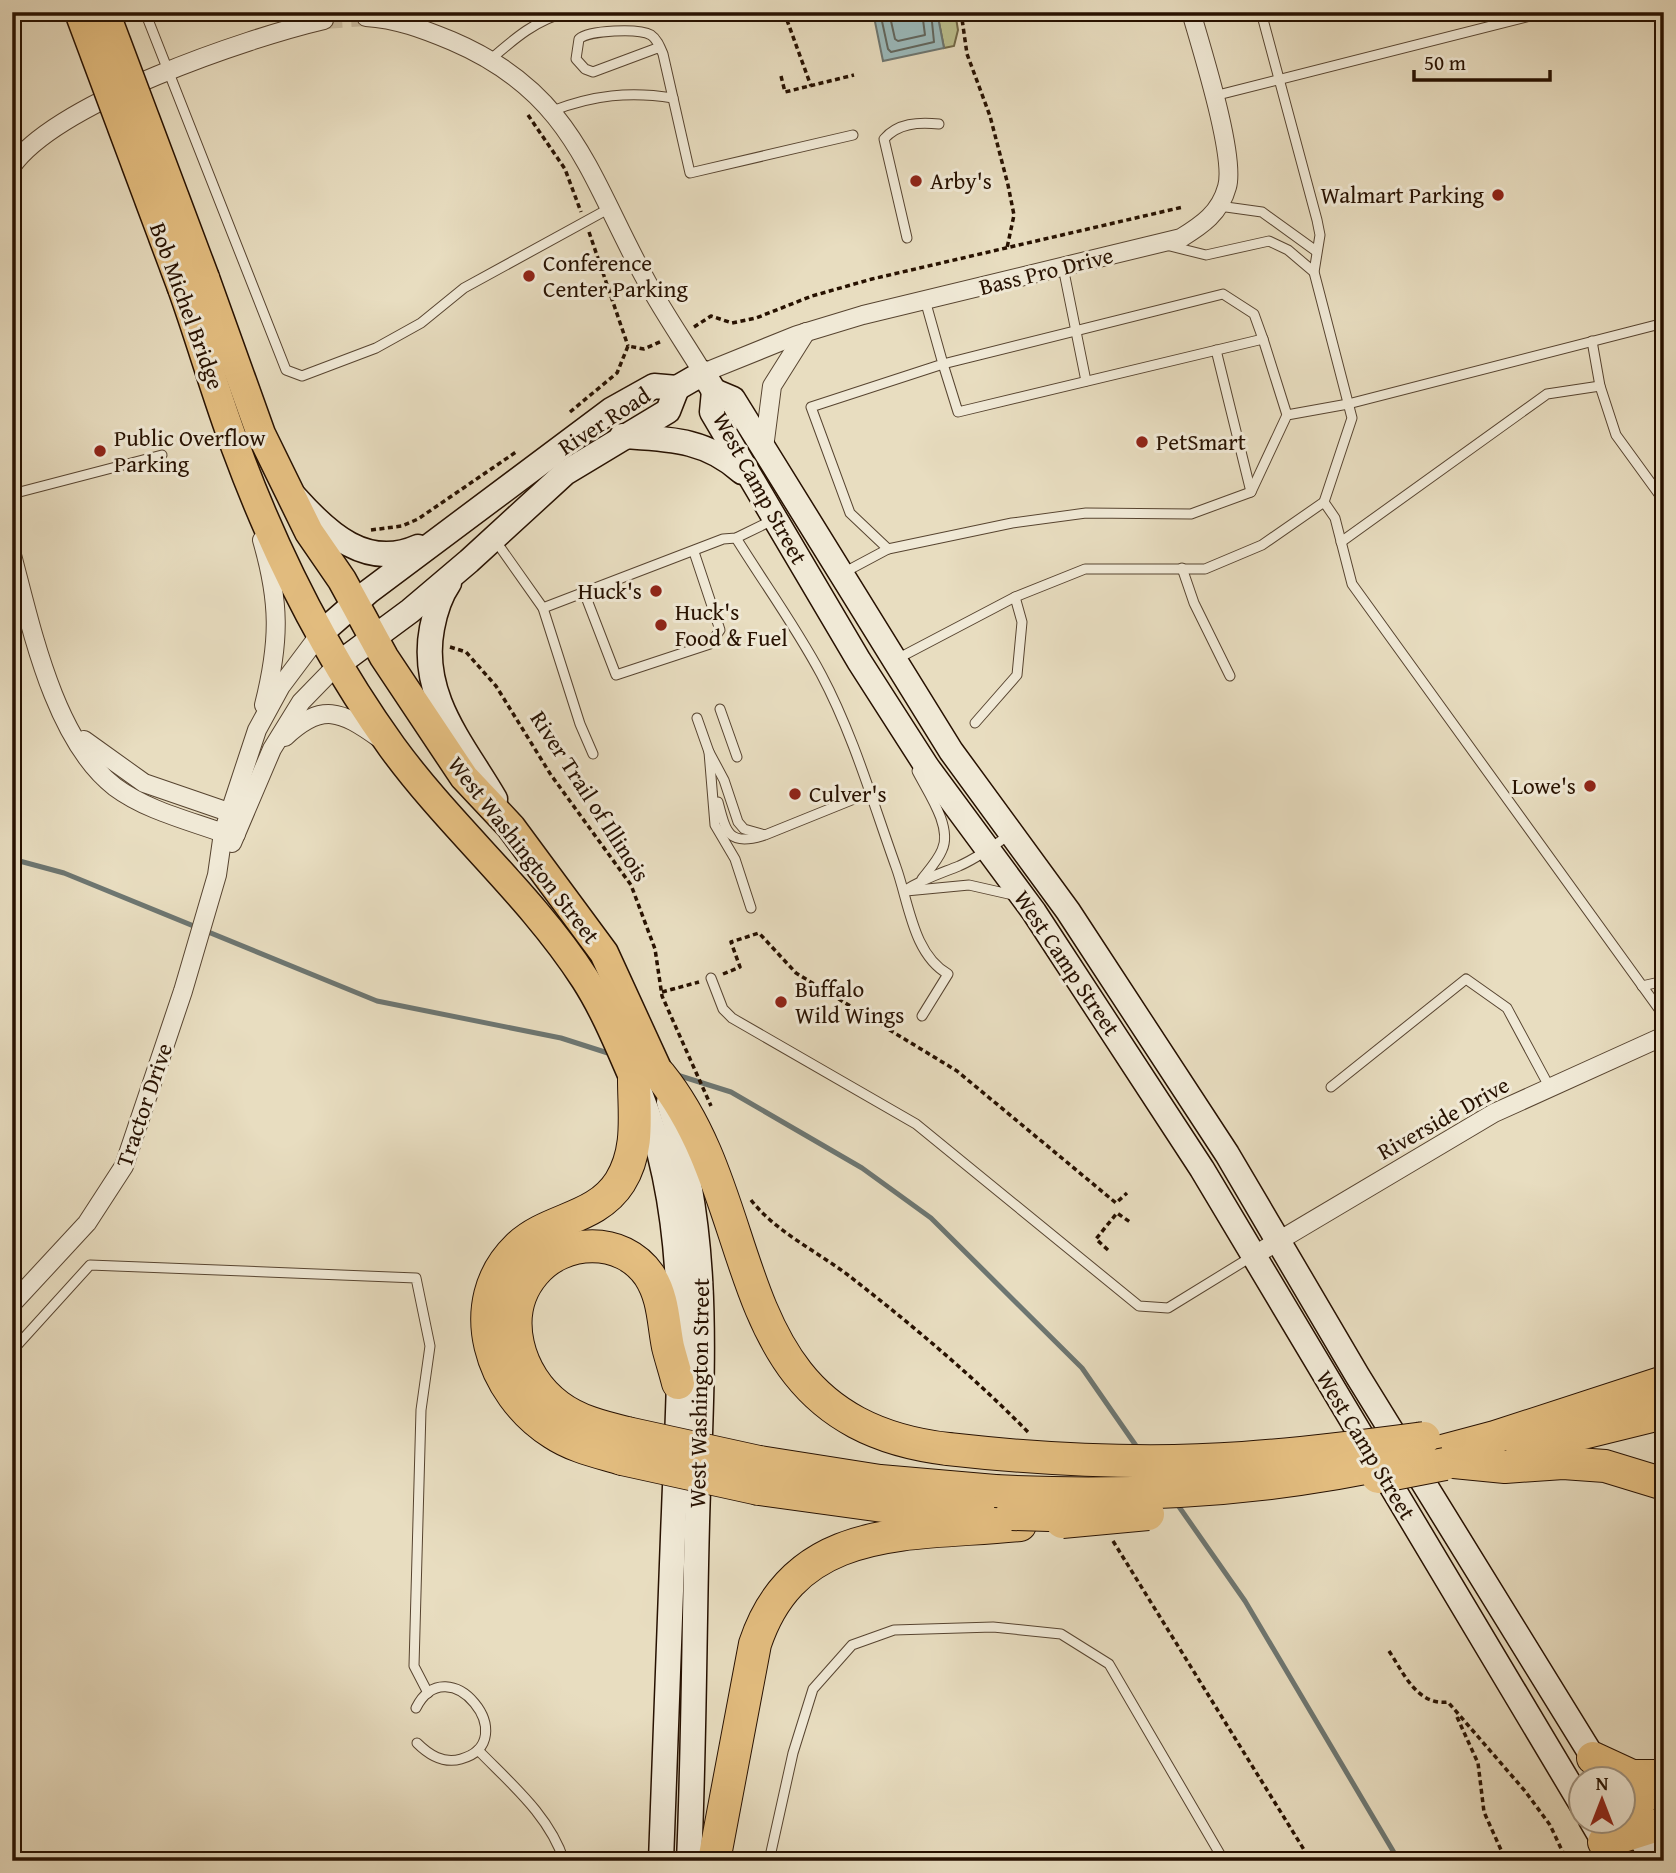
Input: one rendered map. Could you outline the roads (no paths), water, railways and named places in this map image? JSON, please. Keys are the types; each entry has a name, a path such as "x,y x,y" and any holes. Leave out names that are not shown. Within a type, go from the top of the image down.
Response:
{"highway":[{"path":"1664,1380 1582,1410 1440,1454 1195,1511 1148,1514 1009,1510 880,1481 759,1476 625,1446 565,1440 527,1413 499,1376 489,1345 487,1325 489,1297 504,1264 527,1240 586,1213 610,1194 644,1134 637,1121 647,1077 688,1111 694,1148 724,1198 755,1298 771,1333 790,1362 829,1402 857,1421 888,1435 948,1449 1077,1459 1187,1461 1296,1454 1440,1454 1505,1466 1563,1463 1605,1466 1664,1484"},
{"path":"625,1446 549,1398 527,1369 516,1338 516,1315 522,1294 541,1265 563,1252 593,1245 609,1247 634,1260 647,1272 660,1298 678,1383"},
{"path":"714,1861 755,1644 764,1618 783,1589 817,1559 849,1544 1009,1510 1121,1494 1197,1491 1304,1478 1664,1413"},
{"path":"1638,1776 1664,1776"},
{"path":"1638,1808 1664,1782"}],"main road":[{"name":"Bob Michel Bridge","path":"79,12 193,283 309,532 339,618"},
{"name":"Bob Michel Bridge","path":"105,12 193,283 234,446 301,599 339,618"},
{"name":"Bass Pro Drive","path":"677,388 709,382"},
{"name":"West Camp Street","path":"709,382 733,399 950,751 1068,911 1139,1018 1597,1764"},
{"name":"West Camp Street","path":"709,382 712,412 901,727 1022,897 1160,1103 1568,1783"},
{"name":"River Road","path":"339,618 611,410 653,386 677,388 668,411 622,436 565,473 469,561 368,643"},
{"path":"622,436 678,440 703,446 733,465 754,484"},
{"path":"288,489 335,534 366,553 384,557 417,548 462,523"},
{"path":"469,561 442,595 429,642 429,669 440,707 511,827"},
{"name":"West Washington Street","path":"339,618 368,643 464,778 511,827 582,920 604,953 618,984 647,1077"},
{"name":"West Washington Street","path":"339,618 337,665 394,749 525,901 585,979 607,1019 647,1077"},
{"name":"Tractor Drive","path":"337,665 368,643"},
{"name":"West Washington Street","path":"644,1134 663,1168 676,1255 678,1383 661,1861"},
{"name":"West Washington Street","path":"690,1861 704,1309 696,1215 694,1148"},
{"path":"1628,1834 1654,1861"}],"street":[{"name":"Bass Pro Drive","path":"709,382 806,332 925,300 1181,238 1204,224 1219,206 1228,186 1229,168 1214,96 1191,12"},
{"path":"366,18 391,19 414,26 491,60 519,77 552,111 581,149 648,283 709,382"},
{"path":"12,166 35,140 74,114 168,72 295,27 324,20"},
{"path":"764,448 772,386 806,332"},
{"path":"234,446 276,594 273,662 257,730"},
{"path":"12,555 44,667 61,710 94,767 116,788 161,811 230,834"},
{"name":"Tractor Drive","path":"12,1304 87,1223 119,1176 135,1140 183,991 237,815 257,730 281,686 339,618"},
{"name":"Tractor Drive","path":"237,815 272,748 301,702 337,665"},
{"path":"61,710 80,736 130,774 168,793 237,815"},
{"path":"272,748 296,726 315,715 329,712 348,717 394,749"},
{"name":"Riverside Drive","path":"1254,1256 1443,1141 1550,1088 1664,1037"}],"lane":[{"path":"145,12 286,370 302,376 376,348 421,323 464,288 610,208"},
{"path":"491,60 545,15 567,12"},
{"path":"893,660 1015,597 1085,569 1205,569 1262,545 1324,502 1352,418 1314,272 1320,235 1317,220 1261,12"},
{"path":"1214,96 1546,12"},
{"path":"660,47 593,72 585,69 576,59 579,39 590,33 643,32 654,37 660,47 690,173 853,135"},
{"path":"552,111 583,99 638,92 673,98"},
{"path":"907,238 884,139 894,128 923,122 939,124"},
{"path":"1219,206 1262,212 1316,251"},
{"path":"1158,243 1206,255 1269,241 1288,250 1314,272"},
{"path":"1063,267 1086,381"},
{"path":"841,574 888,549 1012,523 1086,513 1191,514 1251,492 1287,415 1254,314 1223,294 943,364 811,407 850,513 888,549"},
{"path":"925,300 958,412 1263,339"},
{"path":"1287,415 1348,404 1664,323"},
{"path":"1592,341 1600,386 1616,435 1664,501"},
{"path":"1216,350 1251,492"},
{"path":"1341,542 1548,394 1600,386"},
{"path":"12,494 162,455"},
{"path":"1324,502 1335,518 1352,584 1664,1016"},
{"path":"543,608 723,539 736,538 775,519"},
{"path":"736,538 821,673 869,793 904,891 913,925 932,965 948,974 922,1016"},
{"path":"494,539 543,608 580,724 593,754"},
{"path":"584,592 616,675 710,644 720,630 694,552"},
{"path":"1182,568 1194,603 1230,676"},
{"path":"975,723 1017,675 1022,622 1015,597"},
{"path":"720,709 737,757"},
{"path":"697,718 709,752 724,780 738,822 744,829 765,835"},
{"path":"901,727 902,745 937,810 945,836 943,850 922,878 904,891"},
{"path":"709,752 725,829 735,838 745,841 869,793"},
{"path":"714,786 715,825 735,859 751,908"},
{"path":"922,878 958,866 988,850 1011,833"},
{"path":"904,891 969,885 1022,897"},
{"path":"711,978 723,1009 732,1018 916,1124 1139,1306 1168,1308 1254,1256"},
{"path":"1331,1087 1466,979 1507,1008 1550,1088"},
{"path":"1642,986 1664,981"},
{"path":"12,1351 90,1265 416,1278 430,1346 421,1410 414,1666 428,1693"},
{"path":"769,1861 793,1753 813,1689 852,1645 894,1630 993,1627 1060,1634 1109,1664 1224,1861"},
{"path":"416,1708 428,1693 448,1688 467,1694 477,1703 484,1727 484,1740 478,1750 455,1760 437,1759 417,1743"},
{"path":"478,1750 527,1801 552,1834 564,1861"}],"water":[{"path":"873,12 937,12 944,48 883,61"}],"waterway":[{"path":"12,859 64,873 377,1001 561,1038 611,1054"},
{"path":"674,1074 731,1092 862,1168 931,1218 1082,1368 1139,1450"},
{"path":"1175,1501 1245,1601 1399,1861"}],"tunnel":[{"path":"324,20 366,17"}],"place":[{"name":"Arby's","path":"916,181"},
{"name":"Walmart Parking","path":"1498,195"},
{"name":"Conference Center Parking","path":"529,276"},
{"name":"PetSmart","path":"1142,442"},
{"name":"Public Overflow Parking","path":"100,451"},
{"name":"Huck's","path":"656,591"},
{"name":"Huck's Food & Fuel","path":"661,625"},
{"name":"Lowe's","path":"1590,786"},
{"name":"Culver's","path":"795,794"},
{"name":"Buffalo Wild Wings","path":"781,1002"}]}
